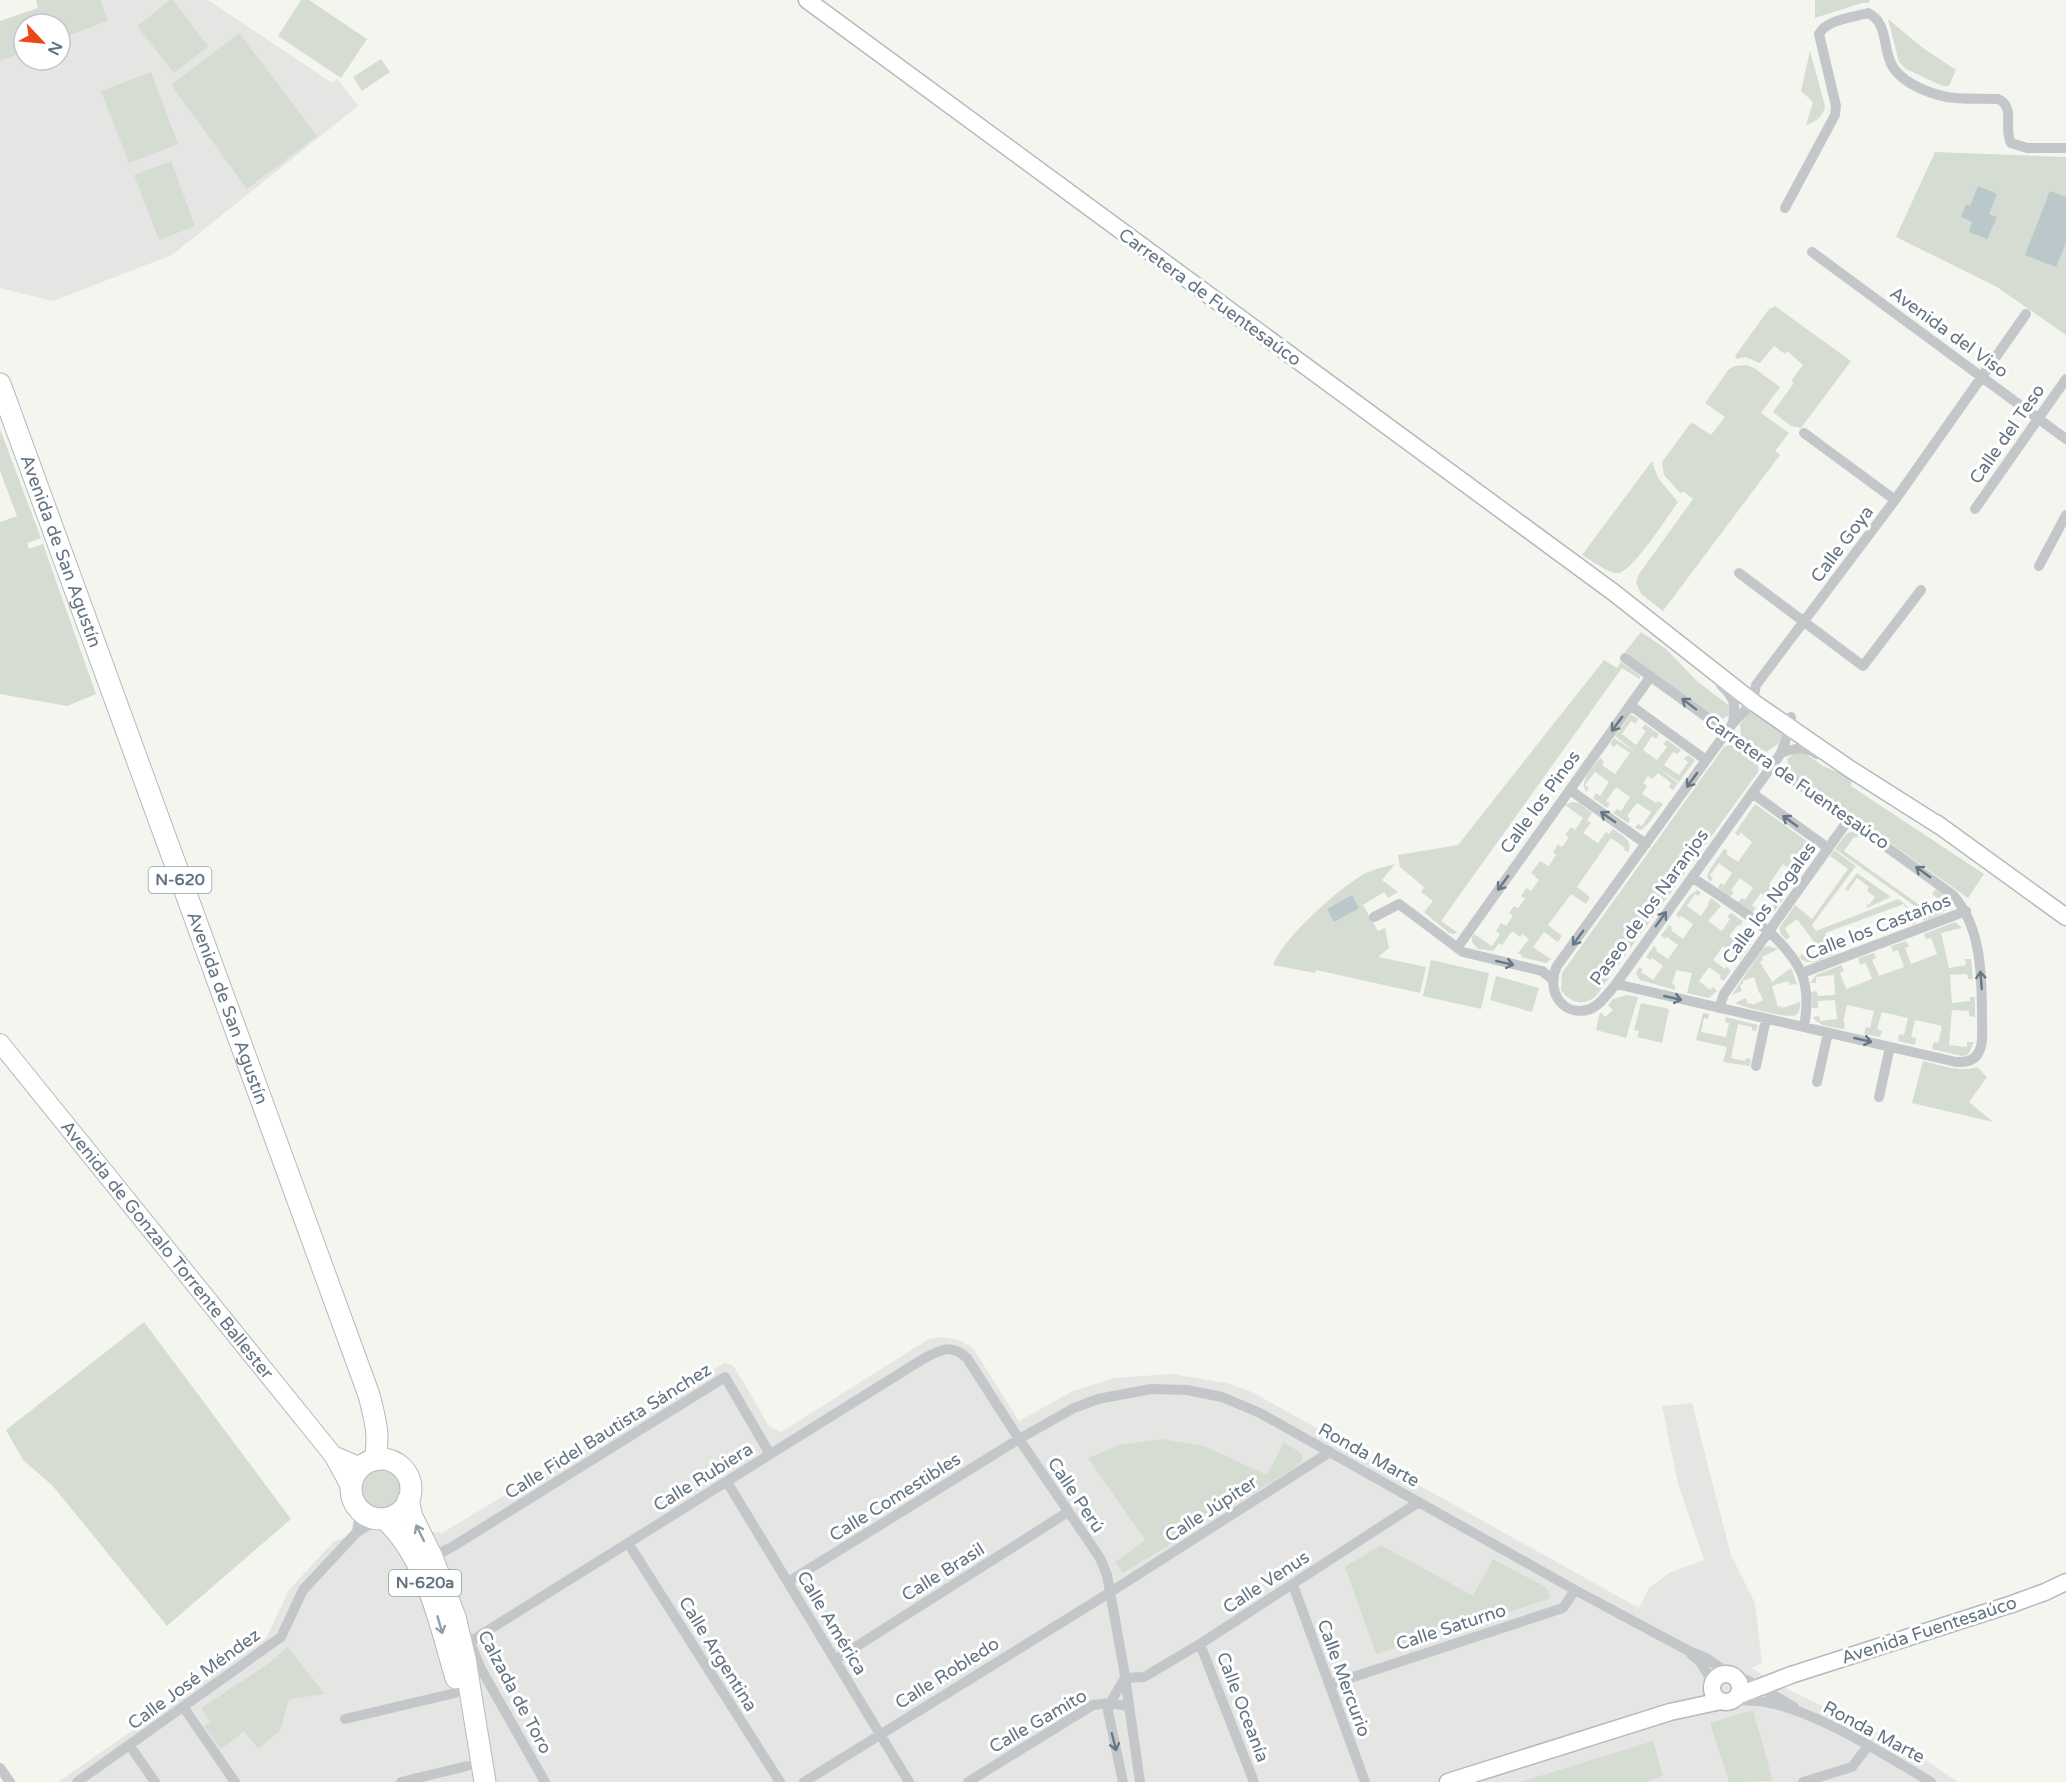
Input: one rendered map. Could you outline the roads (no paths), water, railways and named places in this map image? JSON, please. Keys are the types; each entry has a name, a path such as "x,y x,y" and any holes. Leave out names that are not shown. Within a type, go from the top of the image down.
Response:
{"highway":[{"name":"Avenida de San Agustín","path":"0,384 369,1395 379,1443 368,1463"},
{"name":"Avenida de San Agustín","path":"369,1395 381,1415 403,1470"},
{"path":"368,1463 385,1460 395,1463 403,1470"},
{"name":"N-620","path":"351,1488 356,1473 368,1463"},
{"name":"N-620","path":"403,1470 410,1489 408,1500"},
{"path":"351,1488 355,1504 370,1520 395,1516 408,1500"},
{"name":"N-620a","path":"408,1500 412,1517 432,1557 455,1617 465,1659 484,1782"},
{"name":"N-620a","path":"370,1520 397,1530 413,1555 436,1610 484,1782"}],"main road":[{"name":"Carretera de Fuentesaúco","path":"807,0 1613,592 1700,663 1725,681 1754,696"},
{"name":"Carretera de Fuentesaúco","path":"1613,592 1660,622 1754,696"},
{"path":"1754,696 1791,722 1850,770 1943,828"},
{"path":"1791,722 1827,742 2066,917"},
{"name":"Avenida de Gonzalo Torrente Ballester","path":"0,1043 333,1455 351,1488"},
{"name":"Avenida de Gonzalo Torrente Ballester","path":"333,1455 368,1463"},
{"name":"Avenida Fuentesaúco","path":"1448,1782 1688,1707 1732,1687 1791,1675 2012,1604 2045,1592 2066,1581"}],"street":[{"path":"1785,208 1834,115 1836,106 1819,34 1821,29 1829,24 1868,13 1880,22 1890,61 1895,72 1902,78 1946,97 2003,101 2008,108 2008,137 2011,143 2027,148 2066,148"},
{"name":"Avenida del Viso","path":"1812,252 2066,439"},
{"path":"1895,500 2026,314"},
{"name":"Calle del Teso","path":"1975,509 2066,379"},
{"name":"Calle Goya","path":"1754,696 1756,685 1895,500 1804,433"},
{"path":"2039,566 2066,514"},
{"path":"1738,573 1863,666 1921,590"},
{"name":"Carretera de Fuentesaúco","path":"1625,658 1943,886 1966,911"},
{"path":"1700,663 1731,696 1736,706 1733,723"},
{"name":"Calle los Pinos","path":"1456,948 1651,676"},
{"path":"1374,917 1399,904 1456,948 1471,955 1542,971 1552,979 1557,966 1754,696"},
{"path":"1630,705 1706,760"},
{"name":"Paseo de los Naranjos","path":"1552,979 1557,997 1564,1007 1577,1011 1594,1007 1616,984 1781,753 1791,722"},
{"path":"1781,753 1797,748 1810,750 1850,770"},
{"path":"1570,790 1646,844"},
{"path":"1752,793 1828,848"},
{"name":"Calle los Nogales","path":"1719,1008 1724,994 1767,931 1849,819"},
{"path":"1692,877 1767,931 1802,973 1806,1011 1804,1027"},
{"path":"1616,984 1890,1047 1962,1062 1972,1060 1982,1046 1982,981 1977,946 1966,911"},
{"name":"Calle los Castaños","path":"1802,973 1966,911"},
{"path":"1755,1066 1766,1019"},
{"path":"1817,1082 1828,1033"},
{"path":"1879,1096 1890,1047"},
{"name":"Calle Rubiera","path":"471,1641 923,1359 940,1350 956,1350"},
{"name":"Calle Perú","path":"956,1350 967,1358 1100,1558 1107,1575 1140,1782"},
{"name":"Calle Fidel Bautista Sánchez","path":"432,1557 452,1547 725,1377 770,1454"},
{"name":"Ronda Marte","path":"1019,1439 1074,1408 1098,1399 1151,1389 1187,1390 1239,1403 1575,1590 1706,1658 1732,1687 1784,1701 1801,1713 1868,1746 1931,1782"},
{"name":"Calle Comestibles","path":"788,1582 1019,1439"},
{"name":"Calle Júpiter","path":"1109,1593 1330,1452"},
{"name":"Calle América","path":"727,1482 909,1782"},
{"name":"Calle Venus","path":"1125,1678 1144,1677 1200,1644 1419,1502"},
{"name":"Calle Brasil","path":"835,1660 1068,1512"},
{"name":"Calle José Méndez","path":"77,1782 281,1637 303,1590 370,1520"},
{"name":"Calle Argentina","path":"628,1543 780,1782"},
{"name":"Calle Mercurio","path":"1293,1585 1365,1782"},
{"name":"Calle Saturno","path":"1329,1684 1563,1608 1575,1590"},
{"name":"Calle Robledo","path":"804,1782 1109,1593"},
{"name":"Calzada de Toro","path":"455,1617 471,1641 481,1669 545,1782"},
{"name":"Calle Oceanía","path":"1200,1644 1254,1782"},
{"name":"Ronda Marte","path":"1687,1650 1732,1687 1763,1702 1801,1713"},
{"path":"1784,1701 1781,1693 1783,1683 1791,1675"},
{"path":"1122,1782 1108,1718 1110,1703 1125,1678"},
{"path":"345,1719 455,1693"},
{"name":"Calle Gamito","path":"968,1782 1093,1705 1110,1703 1128,1706"},
{"path":"184,1708 235,1782"},
{"path":"130,1746 155,1782"},
{"path":"1803,1782 1852,1767 1868,1746"},
{"path":"401,1782 467,1766"},
{"path":"0,1768 10,1782"}]}
